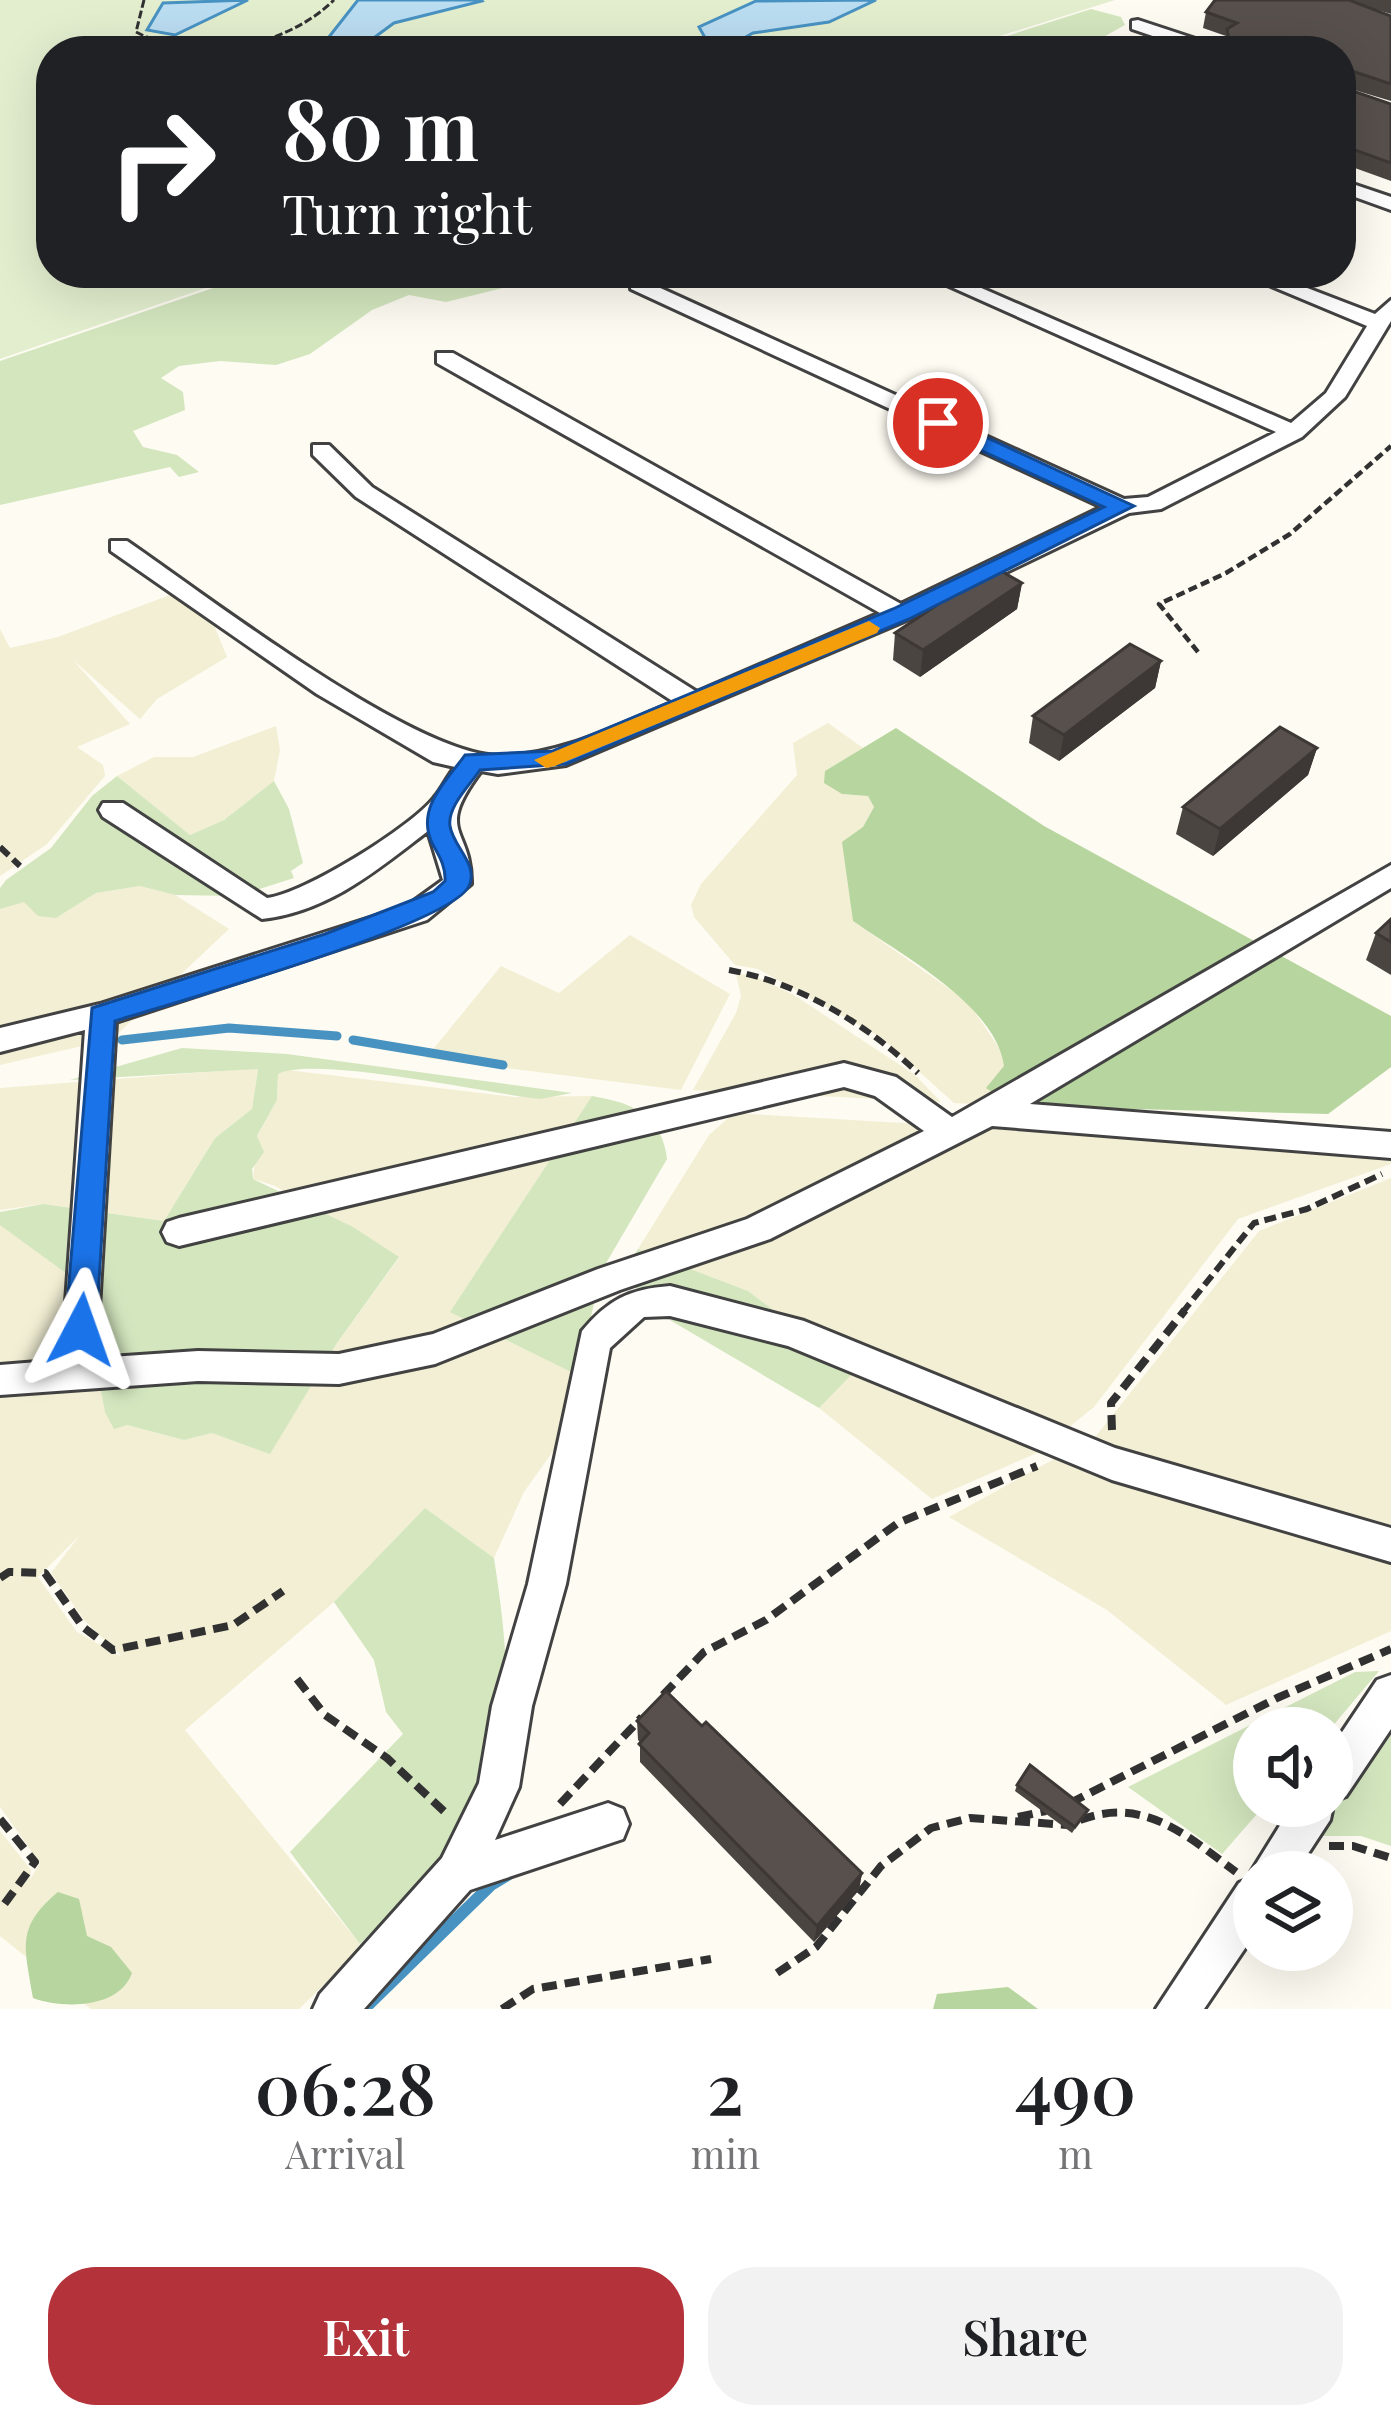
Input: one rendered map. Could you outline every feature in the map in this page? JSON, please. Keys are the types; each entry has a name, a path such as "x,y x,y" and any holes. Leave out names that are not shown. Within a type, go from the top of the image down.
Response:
{"street":[{"path":"1138,25 1170,36"},
{"path":"1356,192 1391,205"},
{"path":"644,288 1097,499 1124,506 1153,504 1294,432 1334,397 1385,314 1299,288"},
{"path":"964,288 1294,432"},
{"path":"445,358 901,614"},
{"path":"321,450 364,492 695,703"},
{"path":"119,547 326,688 442,756 498,765 557,759 695,703 901,614 1124,506"},
{"path":"113,810 262,909 283,909 326,891 440,809 474,761"},
{"path":"0,1040 101,1015 396,920 442,898 457,884 458,870 437,826 440,809"},
{"path":"0,1380 198,1366 339,1369 435,1349 610,1279 758,1228 941,1125 989,1113 1391,875"},
{"path":"78,1375 101,1015"},
{"path":"179,1232 844,1075 885,1087 941,1125"},
{"path":"989,1113 1391,1144"},
{"path":"335,2009 467,1855 499,1787 512,1706 547,1584 594,1342 614,1318 638,1303 670,1301 792,1332 1112,1464 1391,1545"},
{"path":"1353,1751 1391,1694"},
{"path":"467,1855 608,1824"},
{"path":"1178,2009 1233,1929"}],"path":[{"path":"144,0 134,22 136,32 144,36"},
{"path":"265,36 298,31 334,0"},
{"path":"1198,652 1160,604 1208,585 1276,544 1328,505 1391,446"},
{"path":"0,847 20,866"},
{"path":"729,970 755,972 794,990 912,1066 935,1091 941,1125"},
{"path":"1112,1464 1112,1403 1233,1244 1254,1223 1328,1201 1391,1172"},
{"path":"551,1813 704,1652 766,1621 898,1523 1036,1466 1055,1466"},
{"path":"0,1578 9,1572 45,1574 83,1627 113,1650 233,1624 283,1591"},
{"path":"1009,1819 1054,1810 1277,1698 1391,1649"},
{"path":"296,1679 304,1697 339,1728 385,1756 467,1855"},
{"path":"777,1973 816,1947 881,1866 931,1828 970,1818 1063,1828 1104,1808 1151,1811 1233,1870"},
{"path":"0,1819 35,1862 0,1910"},
{"path":"1325,1851 1353,1846 1391,1858"},
{"path":"502,2009 533,1989 710,1959"}],"shaded area":[{"path":"186,589 209,613 227,657 157,699 140,719 73,660 130,724 77,747 103,765 105,776 47,844 0,876 0,629 10,648 58,637"},
{"path":"828,723 863,748 825,771 842,794 868,796 874,807 863,827 853,921 968,1002 1002,1052 1012,1106 954,1103 882,1038 758,969 735,965 694,917 691,905 701,884 797,775 793,743"},
{"path":"276,726 280,750 274,781 224,820 190,835 117,776 154,757 193,757"},
{"path":"140,886 175,895 229,929 112,1039 0,1065 0,909 24,901 56,918 96,893"},
{"path":"630,935 730,994 681,1090 426,1058 501,966 559,993"},
{"path":"736,974 752,975 794,995 915,1075 941,1102 693,1090 736,1013 741,996"},
{"path":"258,1068 252,1109 215,1138 164,1221 43,1204 0,1210 0,1088"},
{"path":"287,1070 514,1097 592,1096 451,1311 577,1375 568,1430 524,1492 494,1558 425,1508 334,1602 185,1730 360,1944 343,1966 299,2009 91,2009 0,1936 0,1831 31,1870 30,1880 40,1863 0,1807 0,1221 81,1284 105,1411 127,1425 184,1440 212,1433 270,1453 337,1343 399,1258 275,1186 253,1179 257,1137 277,1100 278,1074","holes":["80,1535 51,1573 84,1620 122,1657 77,1632 38,1577"]},
{"path":"734,1113 1391,1152 1391,1164 1238,1219 1094,1407 1037,1453 932,1499 819,1408 854,1371 748,1291 638,1249 709,1135"},
{"path":"1391,1178 1391,1631 1226,1705 1107,1610 949,1517 1096,1436 1259,1231"}],"green space":[{"path":"0,0 1115,0 1000,36 36,36 36,288 206,288 0,359"},
{"path":"1091,9 1121,17 1125,25 1105,36 1007,36"},
{"path":"213,288 503,288 446,302 409,295 372,310 310,354 276,365 220,361 179,366 161,378 183,392 185,410 133,431 143,447 177,455 199,472 179,477 170,467 0,505 0,361"},
{"path":"896,728 1044,826 1391,1016 1391,1067 1328,1114 1012,1106 986,1088 1004,1066 984,1022 943,983 853,921 842,842 863,827 874,807 868,796 842,794 824,783 825,771"},
{"path":"117,776 190,835 224,820 274,781 289,809 303,863 291,871 294,878 237,896 175,895 140,886 96,893 56,918 38,916 24,902 0,909 0,888 6,880 51,848 92,796"},
{"path":"182,1048 287,1054 572,1093 540,1099 328,1069 278,1074 277,1100 257,1136 264,1152 252,1169 253,1179 353,1227 399,1257 337,1343 270,1454 212,1433 184,1440 127,1425 114,1429 105,1412 81,1284 0,1225 0,1212 43,1204 164,1221 215,1138 252,1109 258,1069 70,1080"},
{"path":"592,1096 643,1114 659,1132 667,1159 602,1270 577,1375 450,1312"},
{"path":"638,1249 748,1291 855,1371 819,1408 641,1303 628,1265"},
{"path":"425,1508 494,1558 506,1669 502,1745 480,1815 460,1846 360,1944 290,1852 403,1734 386,1712 374,1660 334,1602"},
{"path":"1379,1671 1349,1707 1286,1707 1355,1672"},
{"path":"1391,1723 1391,1846 1361,1836 1314,1836 1320,1827 1353,1827 1353,1779"},
{"path":"1233,1734 1233,1827 1246,1827 1222,1854 1128,1787"},
{"path":"58,1892 79,1899 87,1936 111,1947 132,1973 125,1985 103,2000 59,2004 33,1998 26,1939 35,1917"},
{"path":"1008,1987 1038,2009 933,2009 937,1994"}],"water":[{"path":"248,0 175,35 147,30 163,3"},
{"path":"358,0 482,1 394,23 376,36 330,36"},
{"path":"876,0 829,22 748,36 704,36 699,27 756,1"}],"building":[{"path":"1215,0 1349,0 1391,16 1391,84 1356,72 1356,36 1228,36 1227,29 1237,23 1206,12"},
{"path":"1356,92 1391,104 1391,163 1356,150"},
{"path":"994,567 1022,583 923,650 895,633"},
{"path":"1130,644 1161,661 1064,735 1033,716"},
{"path":"1280,727 1317,748 1220,829 1183,807"},
{"path":"1391,919 1391,942 1376,933"},
{"path":"666,1691 702,1726 706,1722 862,1873 817,1926 639,1744 649,1733 637,1721"},
{"path":"1030,1765 1088,1810 1075,1827 1017,1785"}],"waterway":[{"path":"122,1040 229,1028 337,1036"},
{"path":"353,1040 503,1065"},
{"path":"364,2009 491,1885 509,1874"}],"slow traffic":[{"path":"546,760 695,703 869,628"}],"route":[{"path":"81,1330 101,1015 417,913 442,898 457,884 458,870 437,826 440,809 474,761 498,765 557,759 901,614 1124,506 1097,499 938,423"}]}
